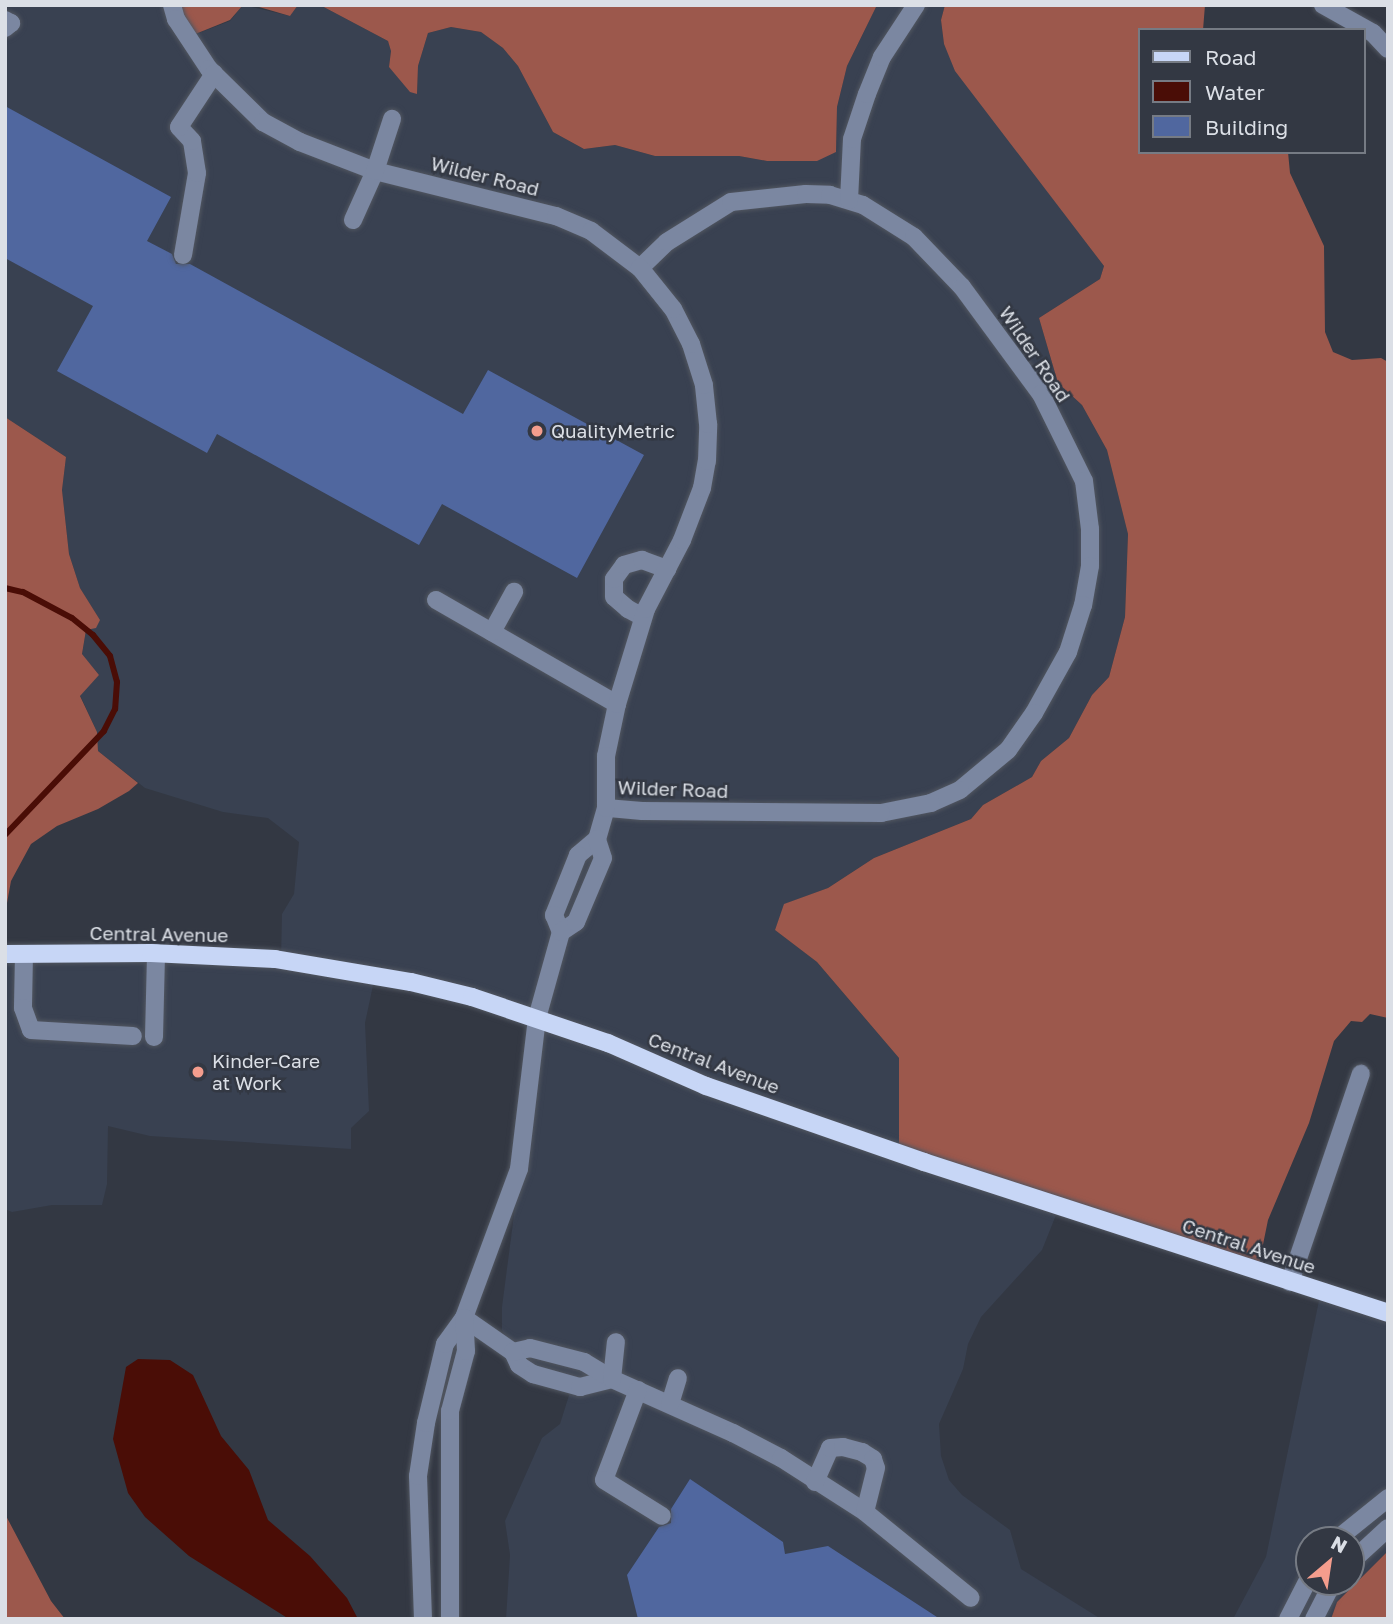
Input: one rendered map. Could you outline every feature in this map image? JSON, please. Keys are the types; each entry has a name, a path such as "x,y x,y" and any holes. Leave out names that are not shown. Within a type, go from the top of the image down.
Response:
{"main road":[{"name":"Central Avenue","path":"5,954 156,953 310,964 411,982 537,1018 608,1043 719,1091 924,1162 1388,1313"}],"lane":[{"name":"Wilder Road","path":"172,5 176,19 214,74 263,122 300,142 375,171 556,216 591,231 640,268 667,242 731,202 783,195 830,195 849,200 890,219 914,237 962,286 1041,394 1074,456 1084,481 1090,520 1090,566 1083,605 1068,652 1034,713 1008,750 960,790 931,803 881,813 642,811 606,808 597,839 603,858 576,922 561,932 537,1018"},
{"path":"849,200 852,139 867,94 882,57 916,5"},
{"path":"1323,5 1364,28"},
{"path":"5,20 11,23 5,28"},
{"path":"1365,29 1388,49"},
{"path":"183,255 197,173 192,141 179,127 214,74"},
{"path":"353,220 375,171 391,119"},
{"path":"606,808 606,756 617,704 643,617 702,488 708,424 704,385 691,344 673,309 640,268"},
{"path":"643,617 614,597 614,579 624,565 642,561 667,569"},
{"path":"492,632 514,592"},
{"path":"436,600 617,704"},
{"path":"154,1037 156,953"},
{"path":"24,954 23,1008 32,1030 133,1036"},
{"path":"423,1619 418,1476 430,1406 445,1344 464,1318 519,1168 537,1018"},
{"path":"1290,1282 1361,1074"},
{"path":"464,1318 513,1352 519,1365 550,1380 580,1387 612,1379"},
{"path":"450,1619 450,1411 466,1351 464,1318"},
{"path":"612,1379 616,1342"},
{"path":"513,1352 530,1348 584,1362 612,1379 781,1458 865,1512 971,1598"},
{"path":"670,1404 678,1378"},
{"path":"638,1390 604,1480 662,1516"},
{"path":"430,1406 450,1411"},
{"path":"815,1482 830,1448 842,1447 862,1451 873,1459 876,1468 865,1512"},
{"path":"1353,1526 1388,1498"},
{"path":"1365,1549 1388,1528"},
{"path":"1289,1619 1300,1596"},
{"path":"1314,1619 1325,1596"}],"shaded area":[{"path":"5,5 163,5 183,39 230,21 243,5 290,16 298,5 320,5 388,41 391,50 389,67 417,94 418,66 428,33 451,27 481,32 503,48 518,66 553,132 584,149 615,145 655,156 739,156 767,161 836,152 837,107 847,66 877,5 945,5 941,20 944,44 955,68 1104,266 1100,279 1039,318 1058,383 1082,405 1107,450 1128,534 1125,617 1109,677 1092,695 1069,738 1041,761 1032,777 983,805 971,819 874,858 828,888 785,904 775,930 817,962 899,1058 899,1149 1060,1205 1042,1250 981,1317 968,1344 963,1369 939,1424 941,1456 949,1480 962,1495 1010,1530 1021,1569 1101,1619 506,1619 510,1555 505,1521 542,1438 560,1424 571,1389 513,1351 502,1330 502,1307 539,1023 375,976 365,1023 369,1111 351,1128 351,1149 150,1136 108,1126 107,1184 102,1205 52,1205 12,1212 5,1209 5,957 281,958 282,914 294,894 299,842 268,818 223,812 145,788 98,751 97,732 80,695 99,675 82,655 86,630 100,620 80,588 69,554 62,490 66,457 5,417"},
{"path":"163,5 243,5 230,20 183,39"},
{"path":"252,5 298,5 290,16"},
{"path":"320,5 877,5 847,66 837,107 836,152 817,161 767,161 739,156 655,156 615,145 584,149 553,132 518,66 503,48 481,32 451,27 428,33 418,66 417,94 410,92 389,67 391,51 388,41"},
{"path":"945,5 1205,5 1203,28 1138,28 1138,154 1288,154 1290,173 1324,246 1325,332 1333,352 1352,360 1381,358 1388,362 1388,1018 1370,1014 1362,1022 1351,1021 1334,1041 1309,1123 1268,1220 1258,1269 899,1149 899,1058 817,962 775,930 784,904 828,888 874,858 971,819 983,805 1032,777 1041,761 1069,738 1092,695 1109,677 1125,617 1128,534 1107,450 1082,405 1058,383 1039,318 1100,279 1104,266 955,71 944,44 941,20"},
{"path":"5,417 66,457 62,490 69,554 80,588 100,620 96,628 86,630 82,654 99,675 80,696 97,732 98,751 138,783 98,809 57,826 31,844 11,881 5,914"},
{"path":"1321,1291 1388,1312 1388,1551 1365,1574 1365,1526 1295,1526 1295,1596 1343,1596 1337,1602 1331,1619 1233,1619 1266,1557"},
{"path":"5,1514 51,1601 65,1619 5,1619"},
{"path":"1388,1551 1388,1619 1331,1619 1337,1602 1343,1596 1365,1596 1365,1574"}],"water":[{"path":"138,1359 170,1360 193,1375 221,1436 249,1470 268,1520 310,1556 347,1598 358,1619 289,1619 189,1556 145,1517 128,1493 113,1439 126,1367"}],"building":[{"path":"5,106 171,197 147,241 172,254 176,264 190,264 463,414 488,370 644,455 577,578 442,504 419,545 217,434 207,453 57,371 93,306 5,258"},
{"path":"690,1479 783,1542 785,1554 828,1546 940,1619 638,1619 627,1575 659,1527 671,1523 671,1509"}],"waterway":[{"path":"5,588 23,592 72,618 93,635 110,656 117,682 115,709 104,731 5,835"}],"place":[{"name":"QualityMetric","path":"537,431"},
{"name":"Kinder-Care at Work","path":"198,1072"}]}
